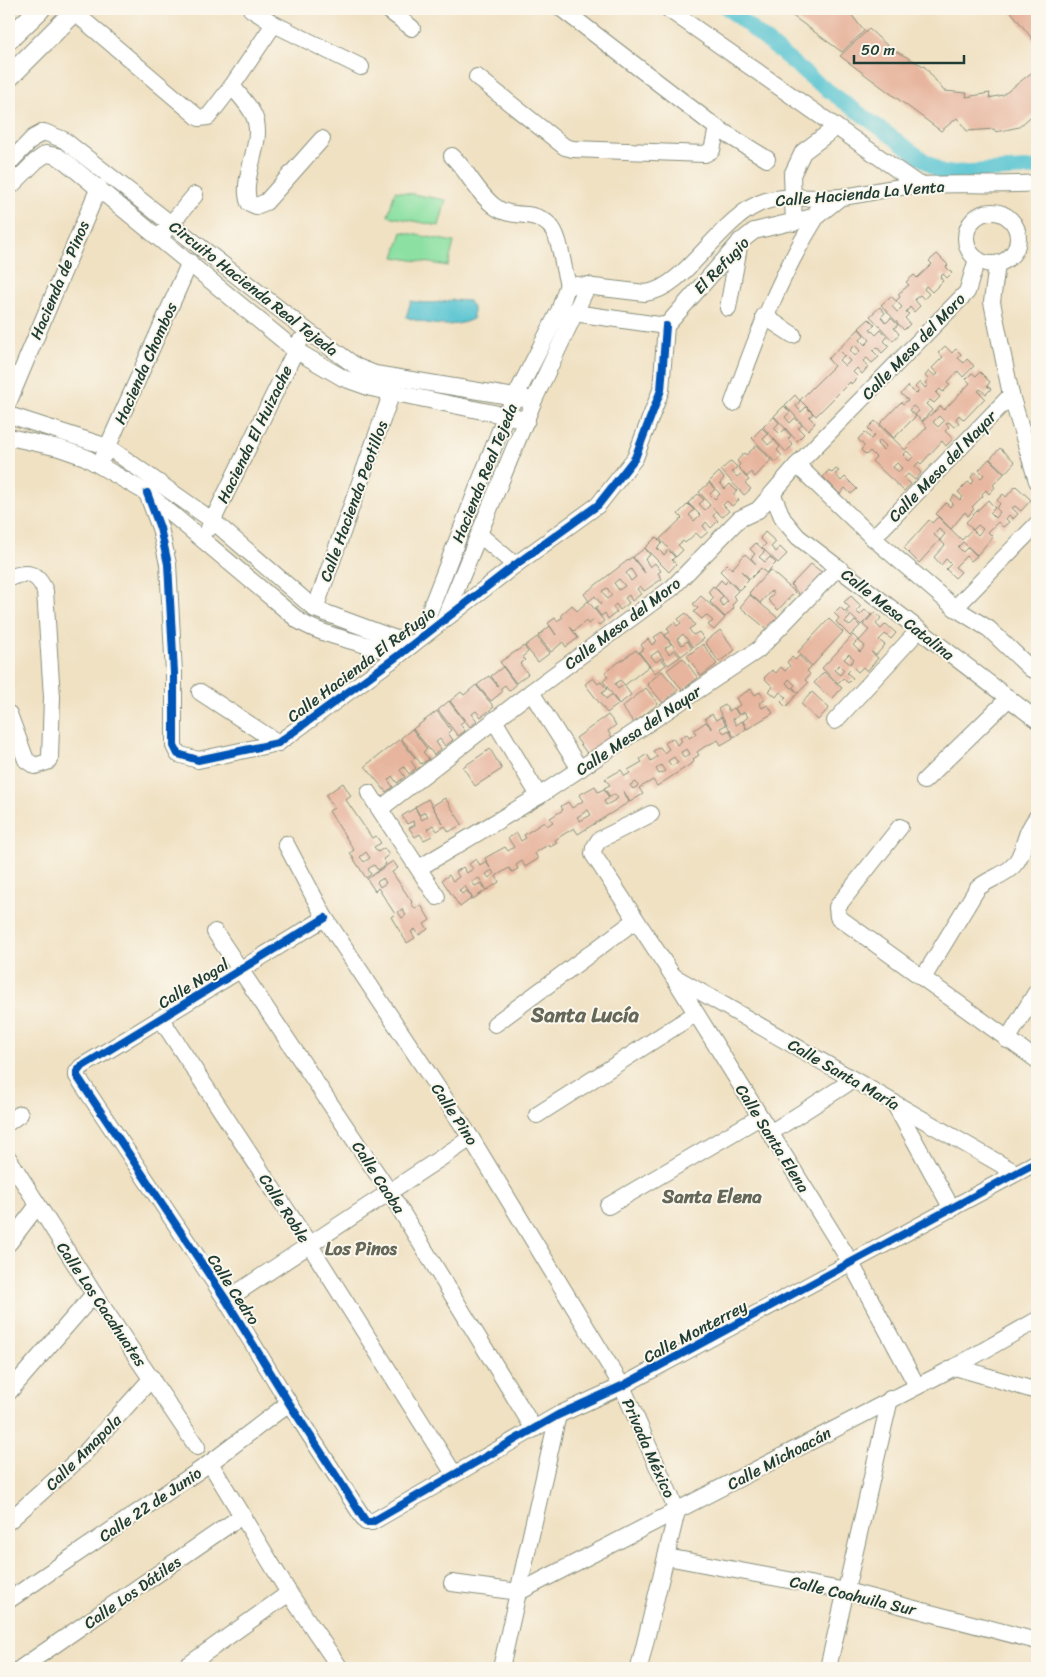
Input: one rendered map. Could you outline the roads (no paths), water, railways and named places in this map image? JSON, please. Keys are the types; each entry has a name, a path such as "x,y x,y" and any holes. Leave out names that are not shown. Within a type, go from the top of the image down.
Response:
{"main road":[{"path":"30,56 11,37 40,9"},
{"path":"9,77 75,10"}],"street":[{"path":"251,9 274,24 361,67"},
{"path":"387,9 412,28"},
{"path":"562,9 717,128 768,159"},
{"path":"668,9 835,128 919,185"},
{"path":"75,10 198,118 208,117 232,86 274,24"},
{"path":"477,77 565,146 573,149 705,154 712,150 717,128"},
{"path":"232,86 254,115 255,121 254,152 248,182 249,203 256,206 266,202 322,139"},
{"path":"794,222 792,175 803,152 835,128"},
{"name":"Circuito Hacienda Real Tejeda","path":"9,162 33,138 44,132 64,140 306,330 357,367 375,374 534,400"},
{"name":"Circuito Hacienda Real Tejeda","path":"9,188 36,161 46,154 57,156 99,187 295,350 356,384 527,420"},
{"path":"452,156 462,165 474,186 496,208 505,212 534,216 551,224 558,239 563,269 568,284 567,312"},
{"name":"Calle Hacienda La Venta","path":"568,284 644,293 657,292 672,281 727,227 752,207 766,201 792,198 841,197 919,185 999,186 1037,183"},
{"path":"998,212 999,186"},
{"name":"Hacienda de Pinos","path":"9,401 99,187"},
{"path":"160,238 170,223 195,195"},
{"name":"El Refugio","path":"666,326 740,242 754,231 817,216 841,197"},
{"path":"733,403 764,316 796,249 817,216 815,198"},
{"path":"998,212 1016,227 1018,239 1011,255 996,264 976,259 968,249 966,235 972,221 984,213 998,212"},
{"path":"727,227 740,242 728,308"},
{"name":"Calle Mesa del Moro","path":"380,809 494,720 672,588 739,519 758,510 773,495 797,465 967,292 976,259"},
{"name":"Hacienda Chombos","path":"100,464 190,262"},
{"path":"996,264 992,302 1011,395 1037,481"},
{"path":"567,312 588,285"},
{"path":"967,292 992,302"},
{"path":"567,312 666,326"},
{"name":"Hacienda Real Tejeda","path":"415,643 506,415 567,312"},
{"name":"Hacienda Real Tejeda","path":"444,619 527,420 567,312"},
{"path":"764,316 793,335"},
{"name":"Calle Hacienda El Refugio","path":"147,493 160,528 168,564 174,674 174,746 178,754 188,759 208,760 278,743 415,643 515,565 598,504 631,465 661,390 666,326"},
{"name":"Hacienda El Huizache","path":"203,539 306,330"},
{"name":"Calle Hacienda Peotillos","path":"315,609 392,392"},
{"name":"Calle Mesa del Nayar","path":"873,538 1011,395"},
{"path":"9,415 108,447 213,521 315,609 415,643"},
{"path":"11,439 59,448 100,464 147,493 299,621 310,627 375,646 398,655"},
{"path":"797,465 873,538 955,608 989,629 1031,669 1037,671"},
{"name":"Calle Mesa Catalina","path":"773,495 783,519 798,538 1037,720"},
{"path":"955,608 1037,524"},
{"name":"Hacienda Real Tejeda","path":"480,535 515,565"},
{"name":"Calle Mesa del Nayar","path":"419,868 539,796 758,650 838,567"},
{"path":"9,578 22,573 30,573 36,576 46,591 52,698 50,758 47,762 35,766 26,760 9,714"},
{"path":"835,721 918,631"},
{"path":"200,692 278,743"},
{"path":"531,692 580,769"},
{"path":"924,781 1009,698"},
{"path":"494,720 539,796"},
{"path":"369,793 437,897"},
{"name":"Calle Santa Elena","path":"651,814 599,840 593,854 673,976 851,1263 917,1386"},
{"path":"923,978 977,889 982,883 999,877 1015,864 1024,848 1028,831 1037,817"},
{"path":"900,827 840,903 836,912 841,920 1037,1060"},
{"name":"Calle Pino","path":"286,844 325,918 471,1138 622,1386"},
{"name":"Calle Nogal","path":"77,1072 81,1067 161,1020 325,918"},
{"path":"495,1024 636,920"},
{"name":"Calle Caoba","path":"215,932 390,1193 534,1429"},
{"name":"Calle Santa María","path":"673,976 1016,1173"},
{"path":"1007,1040 1037,991"},
{"path":"538,1115 695,1014"},
{"name":"Calle Roble","path":"161,1020 309,1244 454,1474"},
{"name":"Calle Cedro","path":"77,1072 78,1080 226,1300 289,1403 366,1522"},
{"path":"770,1133 853,1080"},
{"path":"894,1103 952,1209"},
{"path":"608,1206 760,1117"},
{"path":"226,1300 471,1138"},
{"name":"Calle Los Cacahuates","path":"9,1159 94,1294 197,1447"},
{"name":"Calle Monterrey","path":"366,1522 372,1522 558,1415 622,1386 1037,1162"},
{"path":"9,1243 38,1205"},
{"path":"9,1392 94,1294"},
{"name":"Calle Michoacán","path":"519,1592 955,1367 1037,1320"},
{"path":"955,1367 1037,1391"},
{"name":"Calle Amapola","path":"9,1522 82,1456 152,1378"},
{"name":"Privada México","path":"622,1386 677,1510"},
{"path":"828,1668 890,1399"},
{"name":"Calle 22 de Junio","path":"9,1600 210,1463 289,1403"},
{"path":"501,1668 558,1415"},
{"path":"210,1463 289,1593 340,1668"},
{"path":"639,1668 677,1510"},
{"name":"Calle Los Dátiles","path":"21,1668 243,1515"},
{"name":"Calle Coahuila Sur","path":"667,1557 846,1592 1037,1642"},
{"path":"452,1583 519,1592"},
{"path":"184,1668 289,1593"}],"water":[{"path":"453,300 469,301 473,308 473,319 457,324 440,325 406,317 411,301 432,303"}],"waterway":[{"path":"728,9 815,81 942,173 1037,168"}],"district":[{"name":"Santa Lucía","path":"585,1015"},
{"name":"Santa Elena","path":"712,1196"},
{"name":"Los Pinos","path":"361,1249"}]}
